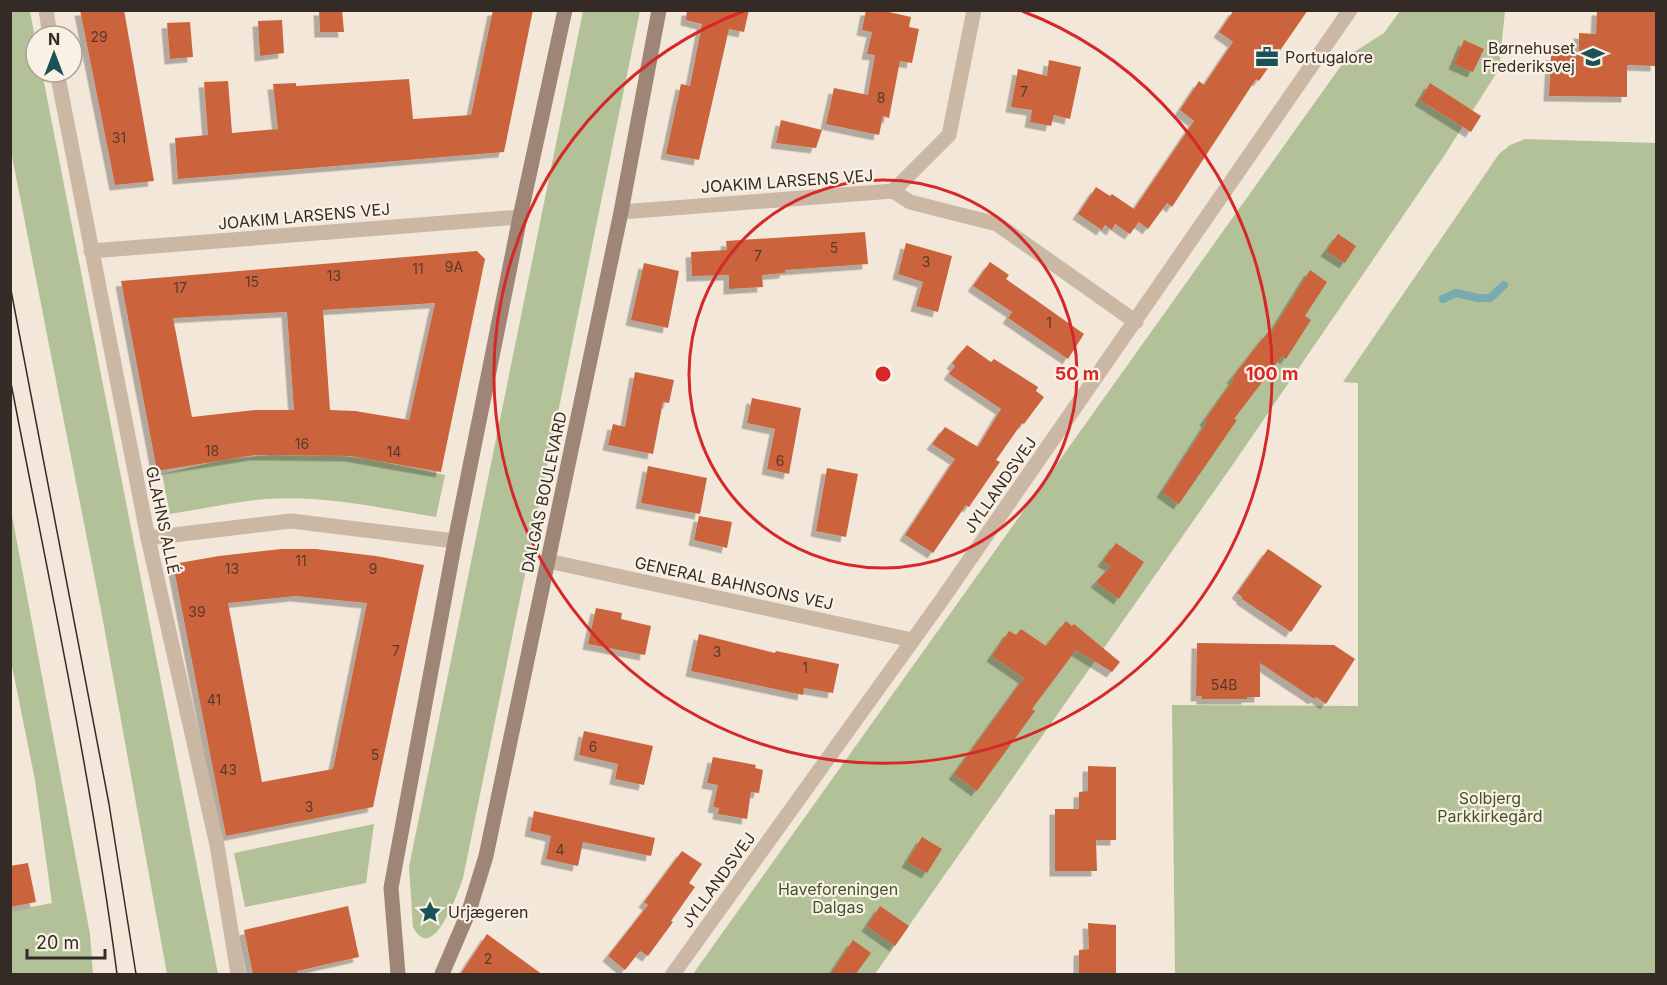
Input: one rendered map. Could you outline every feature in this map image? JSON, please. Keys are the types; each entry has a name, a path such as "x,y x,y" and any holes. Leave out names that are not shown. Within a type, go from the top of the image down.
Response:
{"street":[{"path":"398,975 391,888 455,541 520,217 566,10"},
{"name":"DALGAS BOULEVARD","path":"442,975 469,911 486,856 621,212 659,10"},
{"path":"893,191 950,135 974,10"},
{"name":"JYLLANDSVEJ","path":"673,975 1136,322 1350,10"},
{"name":"GLAHNS ALLÉ","path":"59,84 90,251 148,538 217,845 238,975"},
{"name":"JOAKIM LARSENS VEJ","path":"621,212 893,191 910,202 997,225 1136,322"},
{"name":"JOAKIM LARSENS VEJ","path":"90,251 520,217"},
{"path":"148,538 291,521 455,541"},
{"name":"GENERAL BAHNSONS VEJ","path":"548,561 912,640"}],"green space":[{"path":"10,11 30,11 32,24 24,24 24,84 44,84 218,974 167,974 101,610 11,151"},
{"path":"583,11 640,11 463,878 444,922 429,938 421,937 413,927 409,867"},
{"name":"Haveforeningen Dalgas","path":"1400,11 1505,11 1499,69 1444,156 1229,470 875,974 693,974 1348,56 1384,33"},
{"name":"Solbjerg Parkkirkegård","path":"1525,139 1656,143 1656,974 1175,974 1172,705 1358,706 1358,383 1343,382 1499,154 1510,145"},
{"path":"272,455 342,456 368,459 445,475 436,517 351,503 287,498 242,502 170,514 162,474 227,459"},
{"path":"11,510 90,934 93,974 11,974 11,911 52,903 35,780 11,661"},
{"path":"374,824 366,883 245,907 234,853"}],"building":[{"path":"80,10 124,10 154,181 115,185"},
{"path":"319,10 342,10 344,32 320,32"},
{"path":"493,10 533,10 504,152 178,179 175,138 208,135 204,82 228,81 232,133 278,129 273,84 296,83 296,86 409,79 413,119 471,115"},
{"path":"687,10 749,10 744,32 729,29 699,160 666,154 681,84 690,86 702,24 686,20"},
{"path":"866,10 880,10 911,17 909,27 919,29 912,63 900,61 889,118 883,116 879,135 826,124 834,88 868,95 875,55 867,54 872,32 862,30"},
{"path":"1234,10 1308,10 1259,81 1256,79 1172,207 1167,203 1148,229 1139,222 1130,234 1115,224 1112,230 1105,225 1102,230 1078,214 1096,187 1110,196 1112,194 1134,209 1194,121 1180,110 1199,81 1204,85 1233,42 1219,32"},
{"path":"1597,10 1656,10 1656,66 1627,65 1627,97 1549,96 1551,55 1579,55 1579,33 1596,34"},
{"path":"282,20 284,53 260,56 258,21"},
{"path":"190,22 193,57 170,59 167,23"},
{"path":"1464,40 1484,49 1473,72 1454,64"},
{"path":"1049,60 1081,67 1070,119 1054,115 1051,126 1030,122 1032,110 1011,107 1018,69 1047,76"},
{"path":"1430,83 1481,116 1471,132 1420,100"},
{"path":"781,120 822,130 816,148 776,143"},
{"path":"865,232 868,264 785,270 785,273 762,275 763,287 729,289 729,275 692,276 691,252 727,250 726,241"},
{"path":"1338,234 1356,246 1345,263 1326,251"},
{"path":"906,243 952,256 938,312 916,306 923,282 898,274"},
{"path":"477,251 485,259 441,472 350,456 272,455 255,455 157,471 121,281","holes":["435,303 409,420 355,411 330,410 323,310","287,312 294,410 255,410 192,417 173,318"]},
{"path":"990,262 1009,275 1006,279 1084,334 1068,359 1008,318 1012,312 973,286"},
{"path":"644,263 679,271 668,328 631,320"},
{"path":"1310,270 1327,282 1305,316 1311,320 1286,359 1282,356 1234,419 1237,420 1179,504 1162,492 1207,422 1205,420 1234,379 1232,378 1268,332 1270,334"},
{"path":"967,345 991,362 994,359 1038,387 1036,391 1044,397 1024,424 1022,423 996,460 1000,462 969,507 966,505 933,553 905,535 955,459 932,444 945,427 978,447 1001,409 949,374 955,366 952,363"},
{"path":"635,372 674,380 669,403 663,402 653,454 608,445 613,424 625,427"},
{"path":"752,398 801,408 789,474 767,469 775,429 747,423"},
{"path":"648,466 707,478 700,514 641,503"},
{"path":"827,468 858,474 846,537 816,531"},
{"path":"699,516 732,522 727,548 694,540"},
{"path":"1116,543 1144,562 1119,599 1096,582 1111,566 1103,561"},
{"path":"281,549 316,549 376,556 424,565 373,807 226,836 173,564","holes":["296,596 367,603 333,769 262,782 228,603"]},
{"path":"1268,549 1322,586 1291,632 1242,599 1237,593"},
{"path":"596,608 622,613 621,619 651,626 645,655 588,644"},
{"path":"1066,621 1072,626 1074,624 1120,662 1112,672 1076,650 1032,709 1035,711 977,791 954,774 1024,678 992,656 1009,631 1016,635 1021,629 1046,646"},
{"path":"699,634 775,653 776,651 839,664 833,693 804,688 803,695 691,671"},
{"path":"1197,643 1334,645 1355,659 1326,704 1316,697 1314,699 1260,663 1260,697 1202,699 1202,696 1196,696"},
{"path":"584,731 653,746 644,785 615,779 618,764 579,755"},
{"path":"713,757 756,765 755,768 763,770 759,793 751,792 747,819 718,814 719,808 713,807 718,785 707,783"},
{"path":"1088,766 1116,767 1116,840 1096,840 1097,871 1055,871 1055,809 1079,809 1079,792 1088,791"},
{"path":"534,811 655,838 651,856 583,842 578,866 546,859 551,836 530,831"},
{"path":"922,837 942,849 927,873 907,862"},
{"path":"682,851 702,864 689,883 695,887 648,956 640,951 625,970 608,956 648,905 644,902"},
{"path":"28,863 36,902 10,907 10,866"},
{"path":"348,906 359,957 297,971 298,975 253,975 244,930"},
{"path":"880,906 909,926 895,946 867,926"},
{"path":"1088,923 1116,925 1116,975 1079,975 1079,950 1089,949"},
{"path":"487,934 543,975 460,975"},
{"path":"853,940 871,953 855,975 830,975"}],"waterway":[{"path":"1443,299 1456,293 1490,298 1504,285"}],"tram line":[{"path":"10,285 109,804 136,974"},
{"path":"10,378 82,750 117,974"}],"place":[{"name":"Portugalore","path":"1267,57"},
{"name":"Børnehuset Frederiksvej","path":"1593,57"},
{"name":"Urjægeren","path":"430,912"}]}
